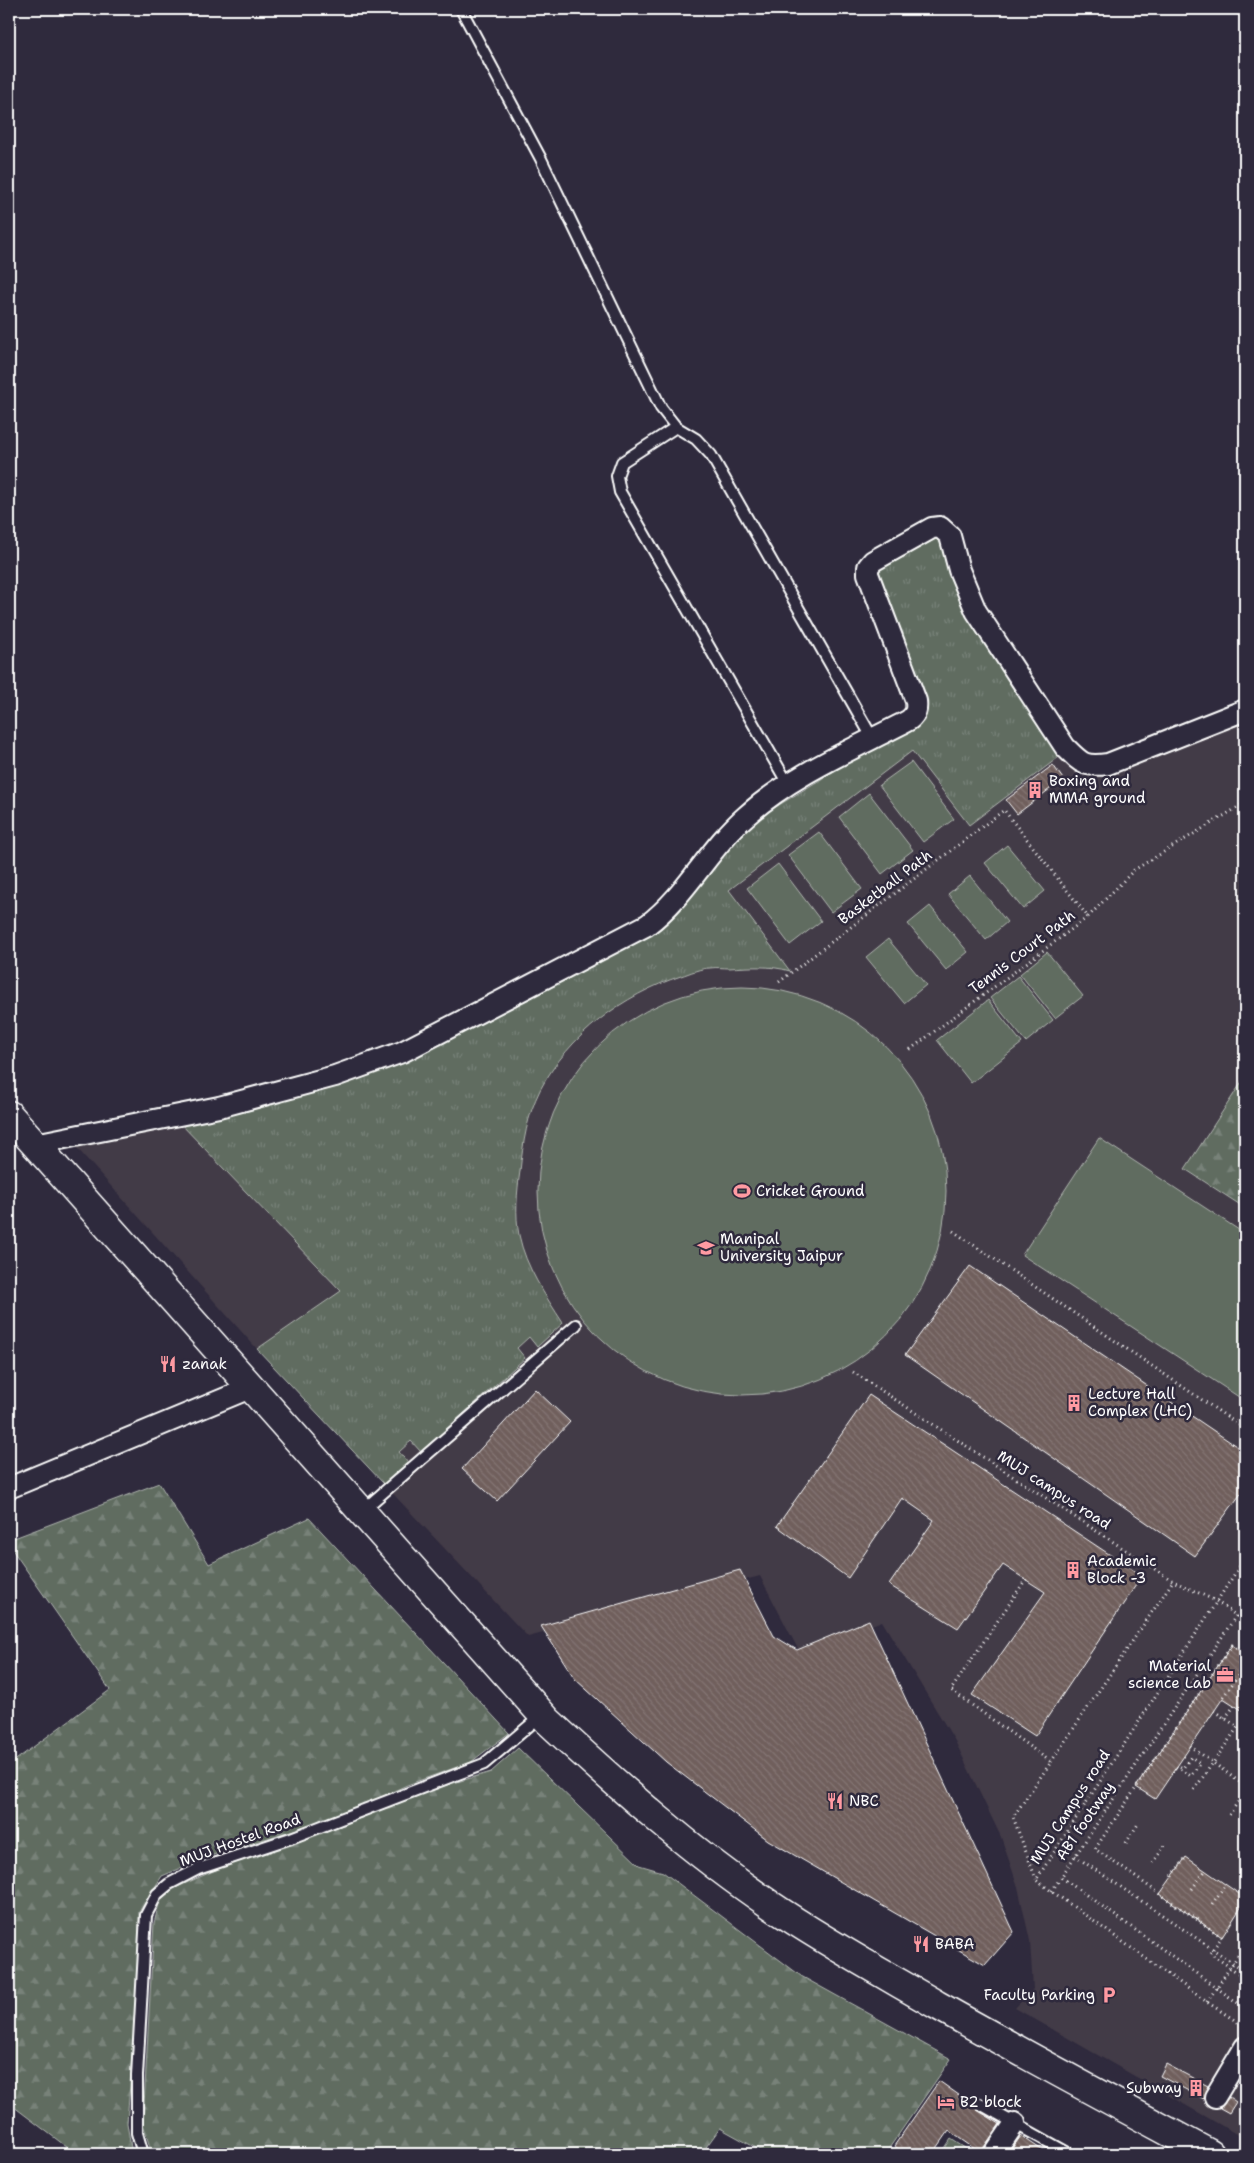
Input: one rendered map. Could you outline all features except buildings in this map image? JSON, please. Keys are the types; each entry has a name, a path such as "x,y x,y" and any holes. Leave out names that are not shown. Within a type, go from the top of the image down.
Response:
{"street":[{"path":"35,1144 218,1107 335,1076 402,1052 647,926 680,895 724,839 745,817 788,784 910,720 915,715 917,708 868,574 868,567 873,560 932,528 940,526 950,536 959,570 976,611 1065,747 1078,760 1091,766 1108,764 1245,710"},
{"path":"9,1115 542,1714 602,1771 669,1828 772,1906 900,1984 1033,2059 1210,2154"},
{"path":"9,1488 250,1388"},
{"path":"1216,2097 1245,2048"},
{"path":"994,2154 1015,2123"}],"lane":[{"path":"461,9 541,159 661,408 676,427 696,440 710,455 873,739"},
{"path":"676,427 622,462 617,476 620,492 788,784"},
{"path":"361,1512 576,1325"},
{"name":"MUJ Hostel Road","path":"143,2154 137,2133 137,2076 146,1914 156,1894 198,1869 291,1838 484,1764 542,1714"},
{"path":"980,2104 1070,2154"}],"path":[{"path":"1088,917 1134,870 1245,803"},
{"name":"Tennis Court Path","path":"908,1051 1088,917 1004,810"},
{"name":"Basketball Path","path":"779,982 1004,810"},
{"path":"952,1231 1245,1429"},
{"name":"MUJ campus road","path":"854,1372 1173,1581 1216,1601 1245,1622"},
{"name":"MUJ Campus road","path":"1245,1558 1036,1880 1245,2027"},
{"path":"1026,1579 951,1690 1051,1762"},
{"path":"1036,1880 1013,1817 1173,1581"},
{"name":"AB1 footway","path":"1236,1616 1062,1877 1245,2008"},
{"path":"1245,1654 1232,1645 1095,1849 1222,1937 1210,1953 1245,1978"},
{"path":"1223,1698 1245,1666"},
{"path":"1225,1718 1235,1705"},
{"path":"1194,1790 1238,1727 1214,1711"},
{"path":"1190,1746 1245,1786"},
{"path":"1191,1757 1200,1763 1191,1776 1177,1766 1183,1768 1191,1757"},
{"path":"1230,1815 1245,1792"},
{"path":"1126,1843 1138,1824"},
{"path":"1153,1863 1166,1844"},
{"path":"1075,1856 1245,1971"},
{"path":"1172,1876 1186,1857"},
{"path":"1192,1889 1205,1871"},
{"path":"1052,1891 1062,1877"},
{"path":"1212,1904 1226,1884"},
{"path":"1207,2002 1245,1945"}],"shaded area":[{"name":"Manipal University Jaipur","path":"965,606 1016,693 1080,777 1245,717 1245,2139 1015,2008 1033,1989 1030,1941 1018,1887 1001,1837 955,1741 882,1621 800,1653 760,1576 528,1637 266,1359 76,1147 295,1093 418,1055 661,925 753,821 922,717"}],"green space":[{"path":"939,537 965,606 1016,693 1063,754 969,825 912,751 729,890 790,971 767,967 707,968 681,976 659,984 619,1006 582,1035 566,1052 540,1090 532,1110 523,1150 517,1211 519,1235 526,1259 563,1323 537,1347 529,1337 517,1348 525,1358 421,1452 411,1441 399,1452 408,1463 384,1484 257,1349 341,1291 179,1122 295,1093 418,1055 662,925 753,821 922,717 872,574"},
{"path":"911,762 954,819 923,842 879,785"},
{"path":"869,793 913,850 882,874 839,817"},
{"path":"819,832 862,889 831,912 788,855"},
{"path":"1007,845 1045,891 1023,909 985,863"},
{"path":"778,864 821,921 790,945 747,888"},
{"path":"970,876 1007,922 986,940 948,894"},
{"path":"930,906 968,952 946,970 908,924"},
{"path":"888,939 926,985 904,1003 866,957"},
{"path":"1047,952 1083,996 1055,1018 1020,974"},
{"path":"1018,976 1053,1020 1026,1042 990,998"},
{"name":"Cricket Ground","path":"742,987 782,991 820,1002 855,1021 872,1033 900,1061 912,1078 931,1113 942,1151 946,1191 942,1231 931,1269 912,1304 900,1321 872,1349 855,1361 820,1380 782,1391 742,1395 702,1391 664,1380 629,1361 612,1349 584,1321 572,1304 553,1269 542,1231 538,1191 542,1151 553,1113 572,1078 584,1061 612,1033 629,1021 664,1002 702,991"},
{"path":"988,1000 1022,1043 971,1083 937,1040"},
{"path":"1245,1077 1245,1208 1185,1169"},
{"path":"1099,1138 1245,1234 1245,1401 1022,1255"},
{"path":"159,1483 209,1564 309,1518 509,1733 471,1762 407,1785 342,1815 213,1855 162,1876 139,1912 138,1979 127,2123 132,2154 76,2154 9,2103 9,1765 110,1690 9,1545 9,1540"},
{"path":"518,1748 639,1865 663,1872 801,1976 951,2059 885,2154 767,2154 720,2128 701,2154 152,2154 143,2124 154,1923 160,1900 173,1889 220,1868 349,1823 423,1792 491,1772"},
{"path":"951,2139 974,2154 941,2154"}],"place":[{"name":"Boxing and MMA ground","path":"1035,790"},
{"name":"Cricket Ground","path":"742,1191"},
{"name":"Manipal University Jaipur","path":"706,1248"},
{"name":"zanak","path":"168,1364"},
{"name":"Lecture Hall Complex (LHC)","path":"1074,1403"},
{"name":"Academic Block -3","path":"1073,1570"},
{"name":"Material science Lab","path":"1225,1675"},
{"name":"NBC","path":"835,1801"},
{"name":"BABA","path":"921,1944"},
{"name":"Faculty Parking","path":"1109,1995"},
{"name":"Subway","path":"1196,2088"},
{"name":"B2 block","path":"946,2102"}]}
